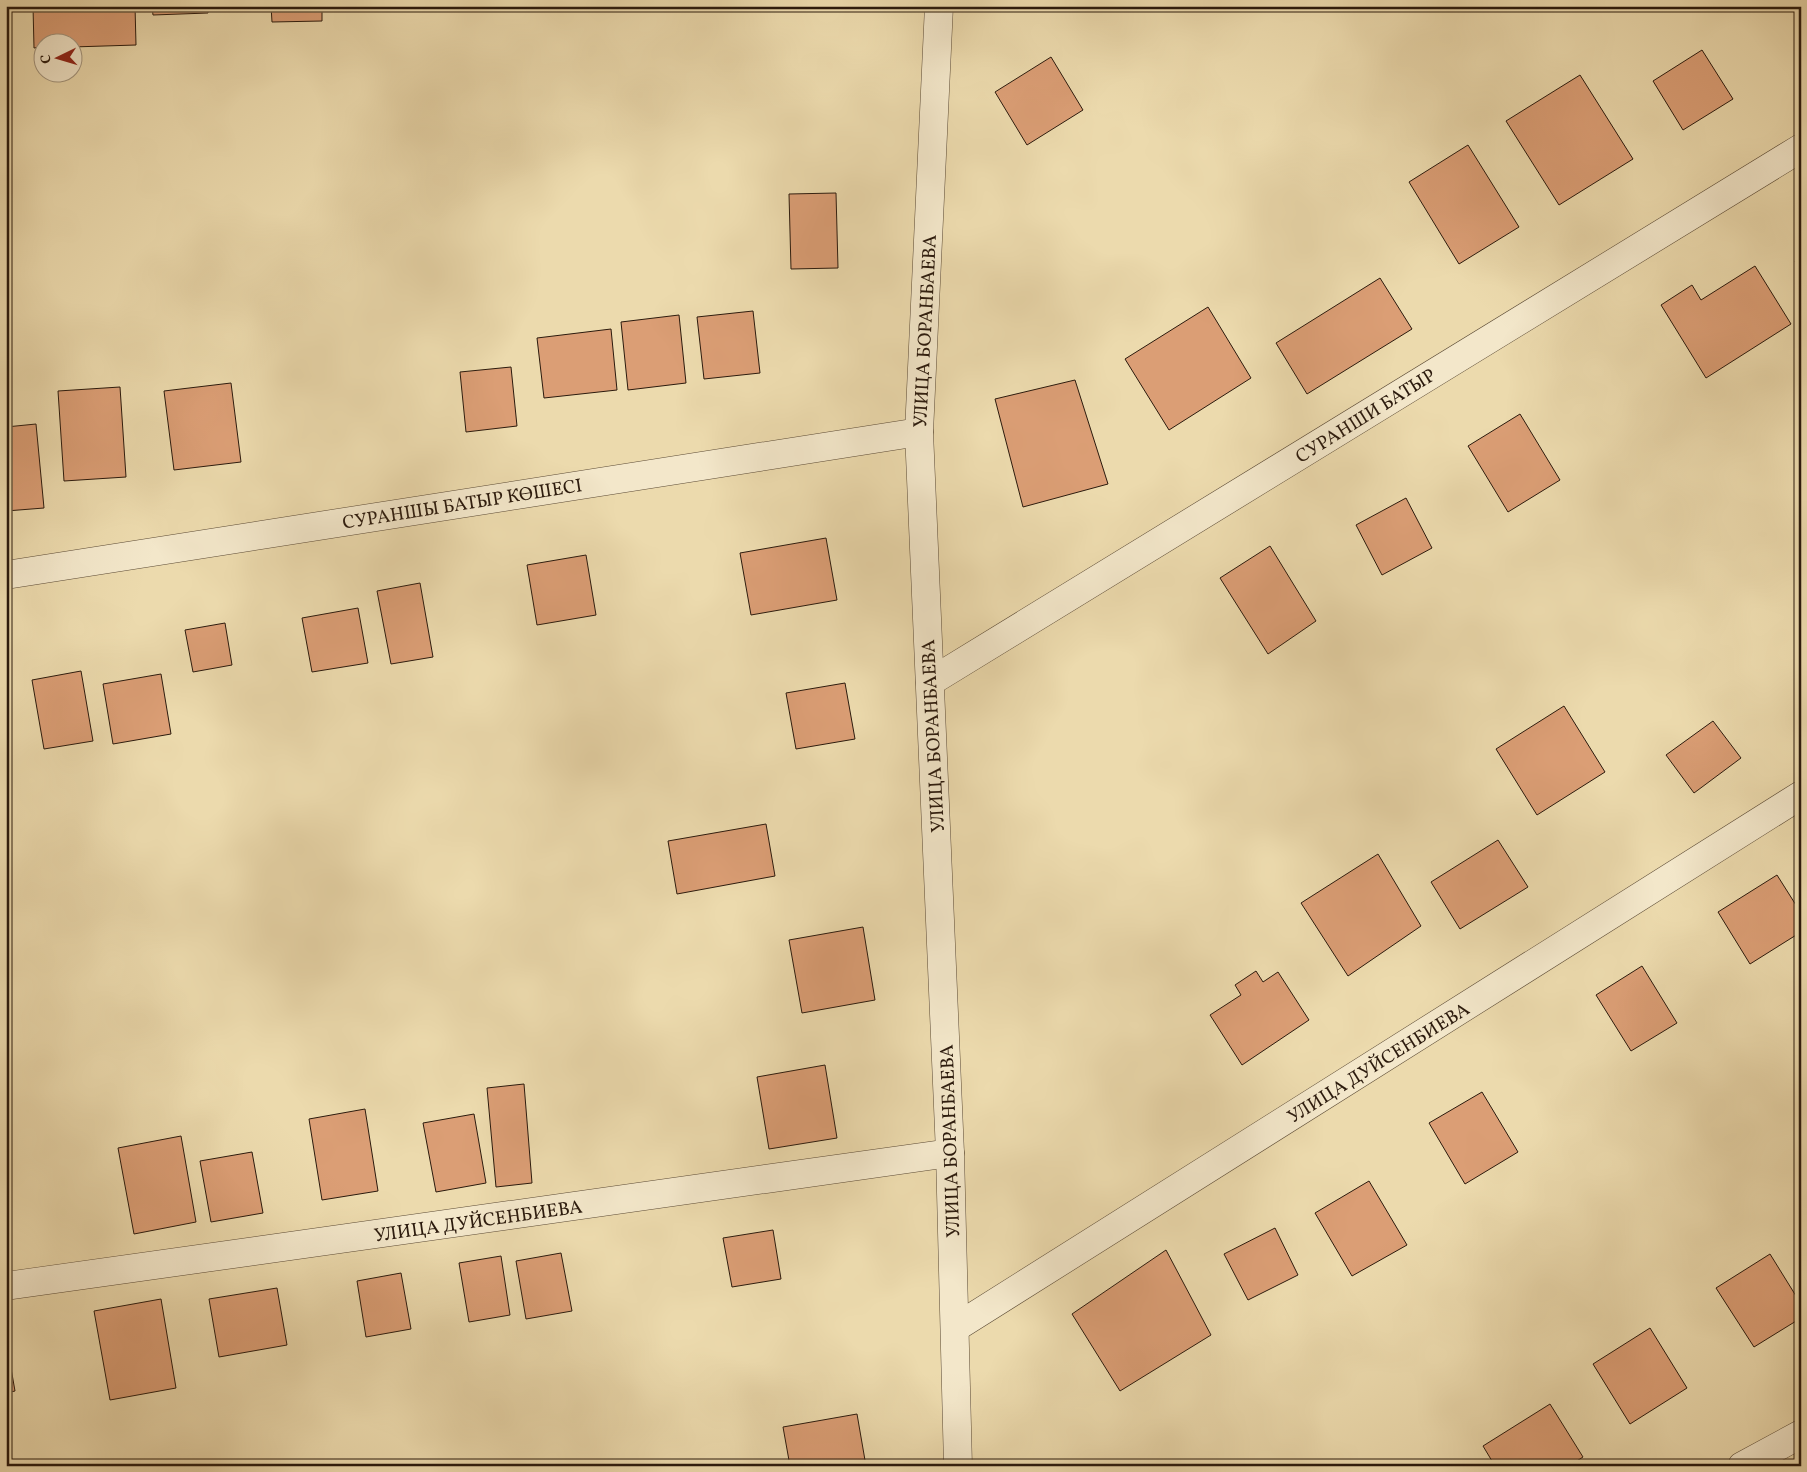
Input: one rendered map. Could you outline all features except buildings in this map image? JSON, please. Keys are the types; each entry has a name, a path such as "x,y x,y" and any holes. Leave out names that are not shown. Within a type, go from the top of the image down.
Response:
{"street":[{"name":"УЛИЦА БОРАНБАЕВА","path":"939,6 918,432 950,1153 958,1466"},
{"name":"СУРАНШИ БАТЫР","path":"930,682 1801,148"},
{"name":"СУРАНШЫ БАТЫР КӨШЕСІ","path":"6,575 918,432"},
{"name":"УЛИЦА ДУЙСЕНБИЕВА","path":"955,1328 1801,795"},
{"name":"УЛИЦА ДУЙСЕНБИЕВА","path":"6,1286 950,1153"},
{"path":"1742,1466 1801,1434"}]}
